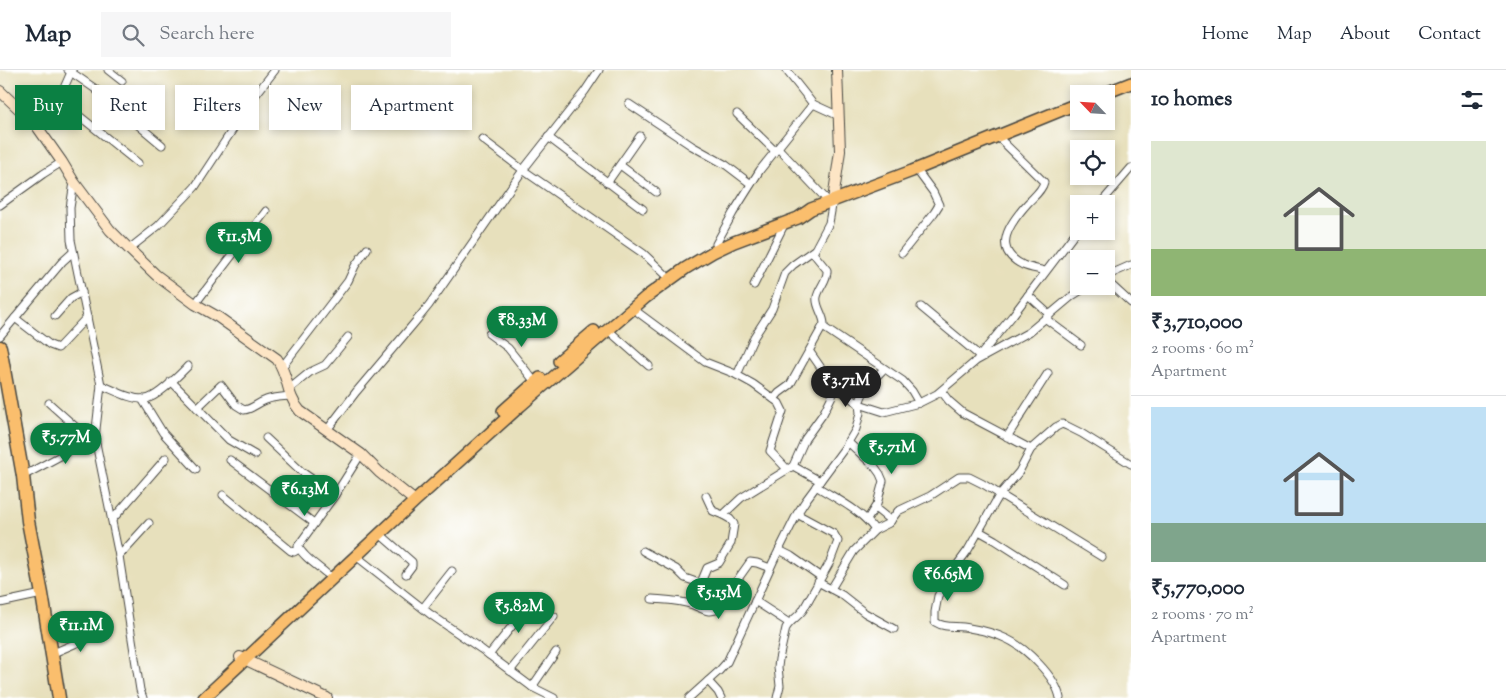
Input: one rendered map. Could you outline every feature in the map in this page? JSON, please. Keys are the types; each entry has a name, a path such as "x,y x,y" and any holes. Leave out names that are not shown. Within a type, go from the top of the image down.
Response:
{"highway":[{"path":"0,347 23,476 28,521 42,594 58,698"}],"main road":[{"path":"1115,89 1131,82"},
{"path":"204,698 327,574 632,308 669,279 713,252 734,242 798,218 811,209 1070,107"},
{"path":"196,698 380,534 412,499 535,382 634,297 664,274 695,254 782,216 798,210 811,209"}],"street":[{"path":"108,70 122,81"},
{"path":"129,249 158,226 195,187 248,106 275,70"},
{"path":"327,430 356,392 416,322 523,170 585,91 599,70"},
{"path":"786,70 813,104 839,116"},
{"path":"738,375 754,337 772,309 785,274 793,265 814,250 829,223 840,151 837,70"},
{"path":"65,85 70,71 94,88 162,145"},
{"path":"0,91 15,105"},
{"path":"629,104 692,146 726,165 751,184"},
{"path":"716,244 751,184 813,104"},
{"path":"737,114 831,201"},
{"path":"82,118 138,163"},
{"path":"40,130 74,182 110,230 129,249 156,274 195,304 277,359 282,367 289,393 300,411 361,454 379,472 412,499"},
{"path":"607,183 640,136"},
{"path":"997,136 1044,182 1041,189 1014,220 1004,243 1006,249 1019,263 1046,271"},
{"path":"548,137 644,209"},
{"path":"482,139 523,170 644,254 664,274"},
{"path":"0,205 62,162"},
{"path":"620,165 656,192"},
{"path":"1108,195 1131,168"},
{"path":"902,253 934,214 939,205 933,192 916,169"},
{"path":"74,182 70,208 71,240 101,385 95,431 119,556 140,690 143,698"},
{"path":"195,304 266,211"},
{"path":"754,285 785,223"},
{"path":"810,352 830,382 860,404 884,412 919,403 942,392 978,359 1070,240"},
{"path":"282,367 348,281 367,248"},
{"path":"774,399 790,385 823,327 824,319 817,300 827,270 814,255 814,250"},
{"path":"0,336 62,262 73,252"},
{"path":"1115,273 1131,265"},
{"path":"1115,287 1131,303"},
{"path":"55,316 71,298 82,292"},
{"path":"1028,295 1048,317 1081,345"},
{"path":"978,359 1014,341 1048,317 1074,295"},
{"path":"921,306 978,359"},
{"path":"632,308 705,362 738,375 774,399 781,406 782,411 770,451 790,468 818,483 868,520 875,530"},
{"path":"15,318 50,345 58,348 87,317"},
{"path":"823,327 908,385 919,403"},
{"path":"608,330 649,366"},
{"path":"489,334 508,348 535,382"},
{"path":"197,408 221,385 236,405 244,410 266,400 289,393 310,372 325,366 348,337"},
{"path":"101,385 132,397 146,399 154,396 188,366"},
{"path":"689,698 726,662 797,514 856,429 863,394 866,388 884,369"},
{"path":"1007,437 1048,372"},
{"path":"171,382 229,440 255,455"},
{"path":"723,515 741,498 790,468 805,439 823,414 836,388"},
{"path":"942,392 963,413 1031,449"},
{"path":"142,399 163,433 196,469"},
{"path":"49,403 87,437"},
{"path":"1060,698 1051,678 1025,651 1014,643 994,634 968,628 944,626 935,622 935,612 942,586 968,550 1000,494 1019,472 1031,449 1056,427 1062,424 1067,426 1131,464"},
{"path":"23,476 64,454 95,431"},
{"path":"266,438 302,472 335,495"},
{"path":"848,442 875,467 882,478 883,484 875,508 868,520"},
{"path":"327,574 299,549 299,543 335,495 361,454"},
{"path":"112,520 166,458"},
{"path":"230,460 314,523"},
{"path":"831,589 851,555 875,530 885,526 895,513 902,508 930,496 959,477 969,477 1000,494 1102,557"},
{"path":"223,494 291,550 294,552 299,549"},
{"path":"692,604 707,568 719,563 731,543 734,524 730,519 711,509 706,496"},
{"path":"875,508 890,521"},
{"path":"777,698 780,686 779,659 789,624 803,610 838,541 837,537 828,531 797,514"},
{"path":"119,556 149,523"},
{"path":"979,531 1066,584"},
{"path":"380,534 412,562 412,566 406,574"},
{"path":"779,550 790,556 819,580 871,617 894,629"},
{"path":"643,551 676,569 685,578 699,584"},
{"path":"356,556 423,608 532,687 554,698"},
{"path":"652,599 692,604 705,610 713,611 716,610 750,562 770,568"},
{"path":"423,608 452,571"},
{"path":"0,602 42,594"},
{"path":"489,655 532,601"},
{"path":"755,601 789,624"},
{"path":"510,671 554,616"},
{"path":"52,654 102,632"},
{"path":"532,687 556,652"},
{"path":"242,658 327,698"},
{"path":"708,681 721,698"}]}
